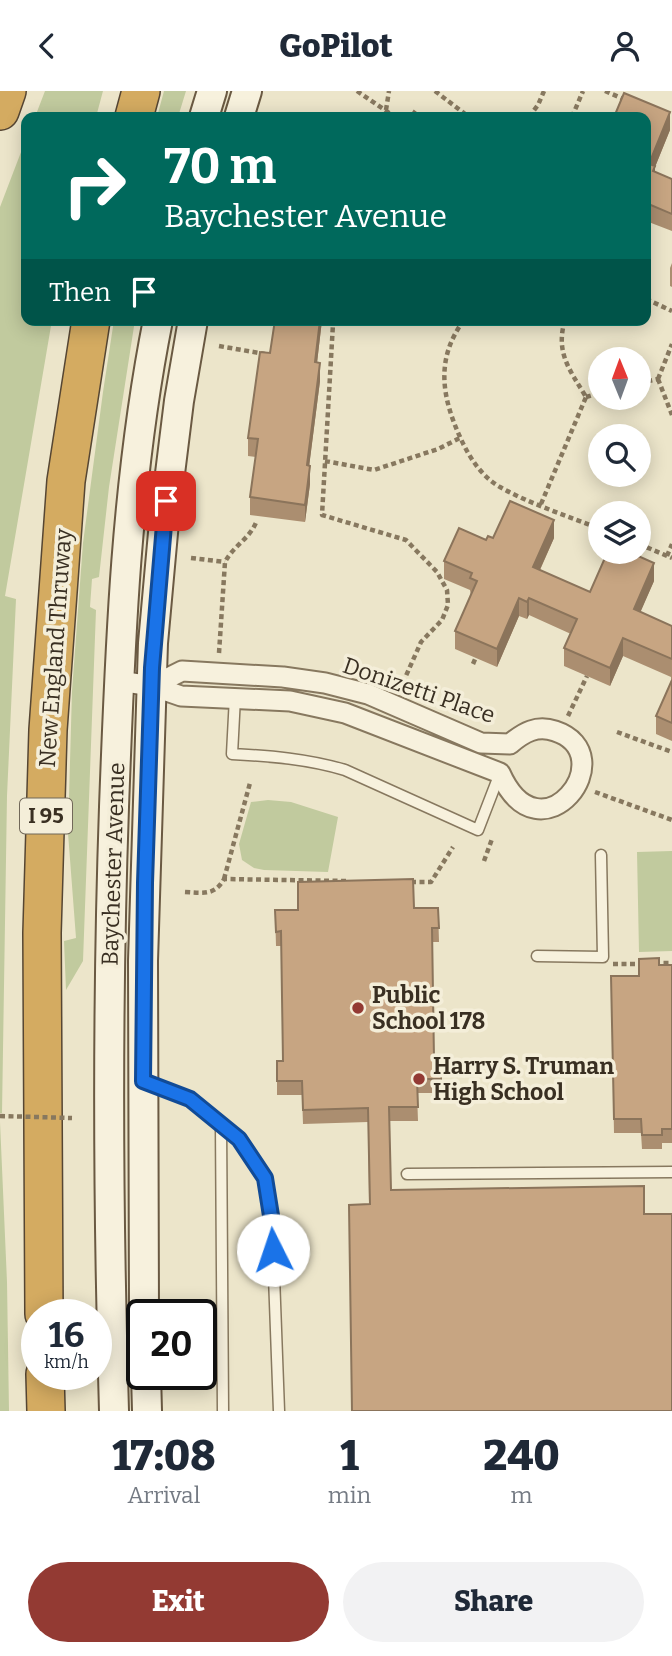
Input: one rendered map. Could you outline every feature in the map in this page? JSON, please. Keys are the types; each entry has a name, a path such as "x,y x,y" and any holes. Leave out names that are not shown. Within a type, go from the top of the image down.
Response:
{"highway":[{"path":"0,111 7,91"},
{"path":"135,112 141,91"},
{"name":"New England Thruway","path":"44,1299 42,957 48,730 66,481 90,326"},
{"path":"46,1390 46,1411"}],"main road":[{"path":"206,112 212,91"},
{"path":"241,112 247,91"},
{"name":"Baychester Avenue","path":"114,1411 110,1278 109,991 119,681 134,484 157,326"},
{"name":"Baychester Avenue","path":"144,1299 145,883 152,686 163,521 192,326"},
{"path":"146,1390 147,1411"}],"street":[{"name":"Donizetti Place","path":"152,686 182,671 283,677 325,683 368,694 481,743 510,744 532,729 559,732"},
{"name":"Donizetti Place","path":"119,681 152,686 181,696 290,701 345,713 500,773"},
{"path":"500,773 510,793 531,807 545,808 568,798 577,788 582,762 569,739 559,732"}],"lane":[{"path":"235,697 232,754 292,758 345,770 478,830 500,773"},
{"path":"537,956 603,957 601,855"},
{"path":"143,1081 190,1099 239,1139 265,1178 272,1222 279,1411"},
{"path":"221,1125 223,1411"},
{"path":"407,1174 672,1172"}],"path":[{"path":"357,91 389,112"},
{"path":"386,110 389,91"},
{"path":"435,91 462,112"},
{"path":"533,112 544,91"},
{"path":"574,112 583,91"},
{"path":"605,91 635,104"},
{"path":"651,301 672,311"},
{"path":"333,326 322,515 406,540 437,572 447,590 448,605 442,620 421,642 401,687"},
{"path":"461,326 447,353 445,392 450,415 476,466 501,488 588,524"},
{"path":"541,504 586,397 563,358 561,338 564,326"},
{"path":"672,344 657,379 672,415"},
{"path":"219,346 272,355"},
{"path":"317,362 331,365"},
{"path":"651,380 657,379"},
{"path":"325,461 374,470 438,449 460,438"},
{"path":"219,654 225,562 230,552 253,530 257,520"},
{"path":"651,549 670,557 672,544"},
{"path":"191,558 225,562"},
{"path":"473,664 476,657"},
{"path":"559,732 575,705 587,676"},
{"path":"617,732 672,752"},
{"path":"185,892 209,893 219,888 224,879 250,783"},
{"path":"577,788 606,795 672,820"},
{"path":"403,882 431,882 453,847"},
{"path":"224,879 348,881"},
{"path":"0,1116 72,1118"}],"green space":[{"path":"45,91 103,91 97,112 37,112"},
{"path":"164,91 186,91 180,112 158,112"},
{"path":"21,152 21,326 51,326 5,596 16,599 7,796 2,1113 0,1113 0,207"},
{"path":"113,326 134,326 109,487 99,577 92,579 90,607 96,610 83,961 66,990 64,941 76,938 68,833 72,691 83,543"},
{"path":"251,802 291,802 338,817 328,872 264,870 254,868 242,860 239,844"},
{"path":"672,851 672,951 639,952 637,852"},
{"path":"0,1122 7,1282 9,1411 0,1411"}],"building":[{"path":"624,93 670,112 651,159 651,112 616,112"},
{"path":"651,165 655,166 653,171 672,179 672,214 651,205"},
{"path":"274,326 319,326 315,362 320,363 307,465 310,466 305,505 250,497 258,439 248,438 260,352 270,353"},
{"path":"510,501 554,520 533,567 590,592 602,564 654,563 634,609 672,626 672,659 623,638 610,668 564,648 577,619 529,598 527,602 519,598 497,649 455,631 477,581 470,578 472,573 444,561 459,528 486,540 488,536 493,538"},
{"path":"672,680 672,723 656,716"},
{"path":"413,879 414,908 438,908 439,928 432,928 434,1059 441,1059 441,1079 417,1079 418,1107 389,1107 391,1190 644,1186 644,1214 672,1214 672,1411 352,1411 349,1205 370,1204 368,1108 303,1110 302,1081 277,1081 277,1061 283,1061 281,931 276,932 275,910 298,910 298,882"},
{"path":"659,958 659,965 672,965 672,1129 662,1129 662,1135 642,1135 641,1119 614,1119 611,976 639,976 639,959"}],"place":[{"name":"Public School 178","path":"358,1008"},
{"name":"Harry S. Truman High School","path":"419,1079"}],"route":[{"path":"166,501 152,668 145,883 143,1081 190,1099 239,1139 265,1178 273,1250"}]}
